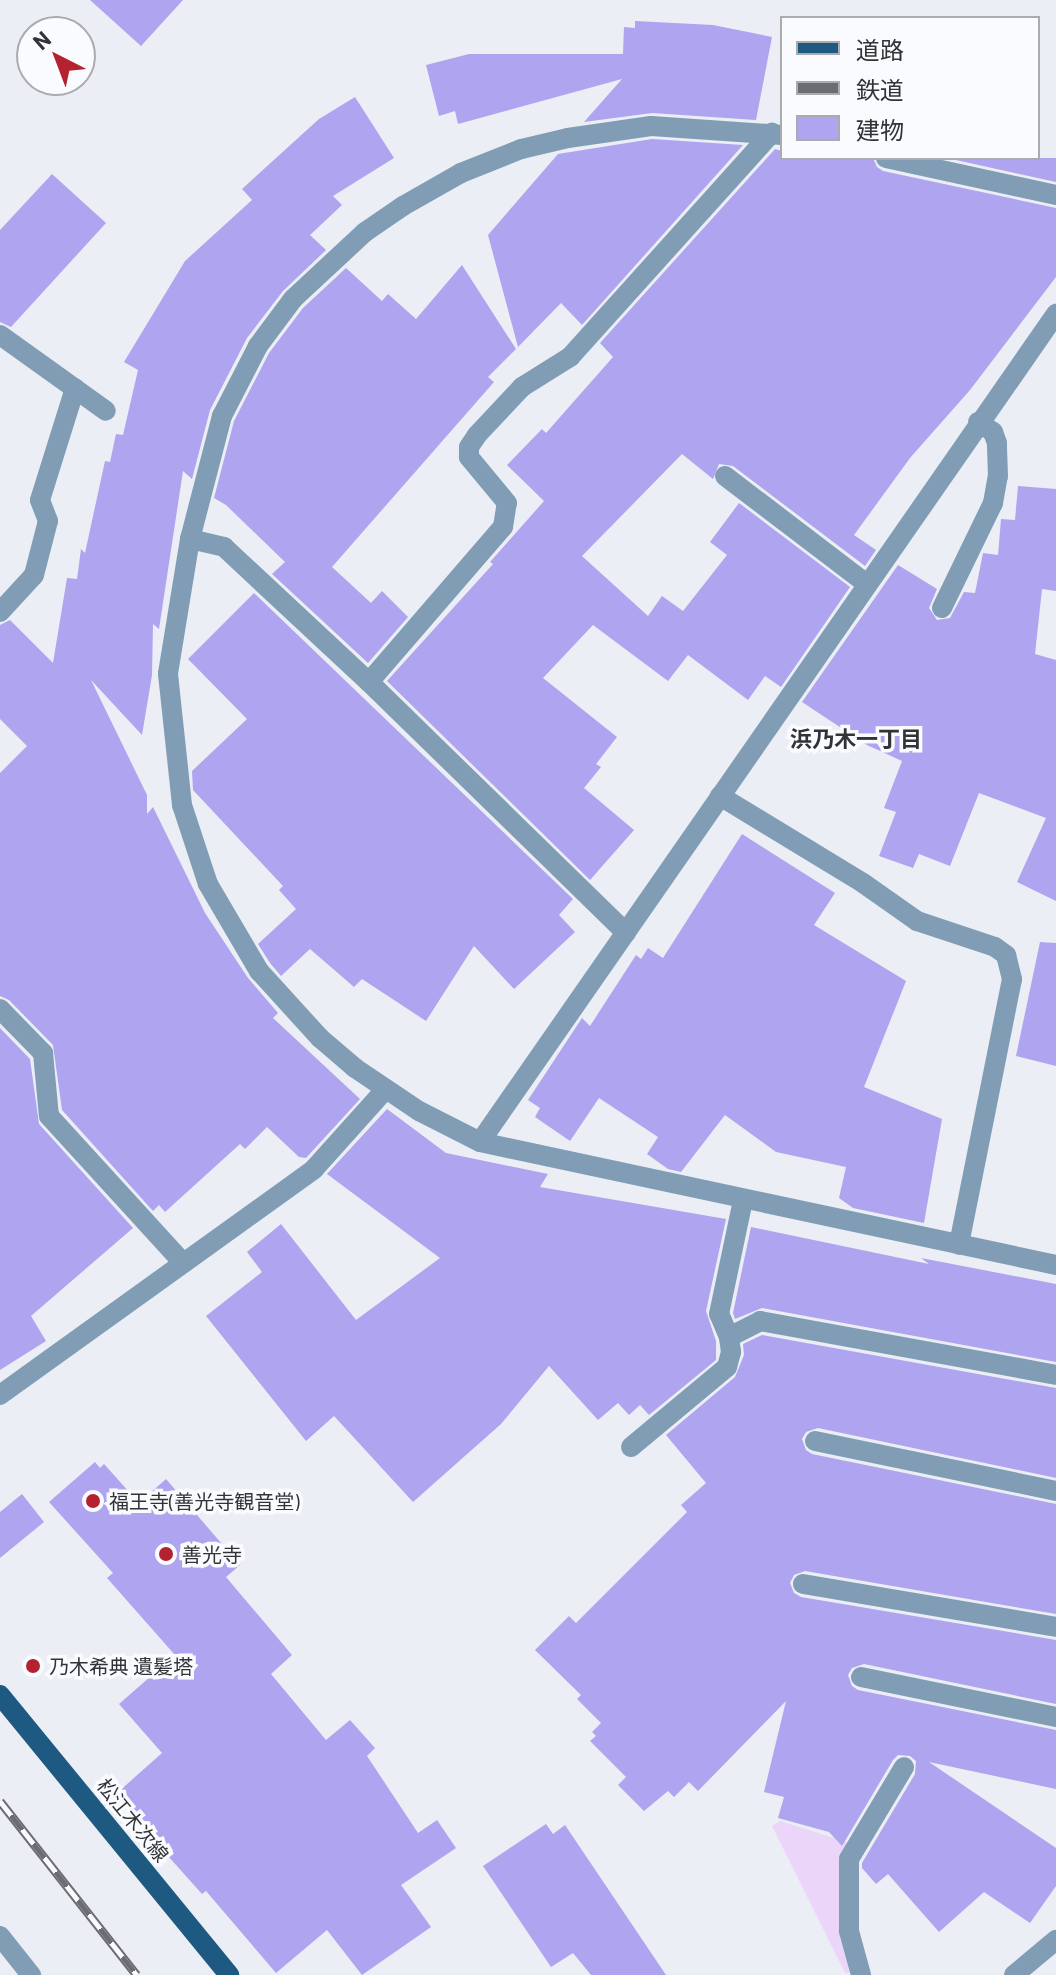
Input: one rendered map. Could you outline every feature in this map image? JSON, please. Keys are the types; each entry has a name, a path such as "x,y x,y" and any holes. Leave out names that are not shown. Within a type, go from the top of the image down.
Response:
{"main road":[{"name":"松江木次線","path":"0,1695 229,1975"}],"street":[{"path":"777,134 651,126 568,138 521,149 461,173 365,232 293,299 258,346 222,416 190,539 168,674 175,765 194,851 221,909 259,971 320,1038 385,1090 480,1142 1056,1265"},
{"path":"369,682 503,527 507,503 469,457 469,447 477,435 522,387 570,357 777,134"},
{"path":"895,160 1056,195"},
{"path":"480,1142 978,422 1055,318"},
{"path":"0,335 106,411"},
{"path":"0,612 34,575 48,521 40,500 75,388"},
{"path":"942,608 993,503 998,476 997,443 993,432 978,422"},
{"path":"725,476 867,584"},
{"path":"190,539 224,547 369,682 626,933"},
{"path":"720,796 863,883 917,921 995,947 1006,955 1012,979 959,1245"},
{"path":"0,1009 43,1053 49,1116 183,1263"},
{"path":"0,1395 314,1169 385,1090"},
{"path":"631,1447 727,1367 729,1337 719,1314 743,1200"},
{"path":"729,1337 760,1321 1056,1375"},
{"path":"815,1441 1056,1491"},
{"path":"803,1584 1056,1627"},
{"path":"861,1677 1056,1717"},
{"path":"861,1975 849,1931 849,1859 904,1767"},
{"path":"0,1936 31,1975"},
{"path":"1014,1975 1052,1952"}],"shaded area":[{"path":"780,1821 847,1842 839,1899 849,1973 845,1973 772,1826"}],"building":[{"path":"90,0 183,0 141,46"},
{"path":"635,21 713,25 772,37 756,120 652,113 584,122 622,79 458,124 455,111 439,116 426,65 469,54 623,54 624,27 635,28"},
{"path":"355,97 394,158 333,196 342,205 310,235 326,250 283,291 247,338 210,410 192,479 183,471 159,629 153,624 152,675 142,735 91,680 147,795 147,814 153,807 205,913 248,978 278,1013 273,1018 360,1099 306,1158 299,1157 267,1127 245,1149 240,1144 165,1212 159,1205 153,1211 62,1110 53,1045 9,1000 0,996 0,773 27,746 0,719 0,625 10,620 53,663 67,578 77,579 81,549 85,553 105,461 110,462 116,434 123,435 138,370 124,362 185,261 252,200 242,189 319,119"},
{"path":"652,139 743,145 582,325 561,303 518,347 488,235 558,154"},
{"path":"775,149 780,150 780,160 874,160 883,171 1056,208 1056,277 970,390 910,458 854,535 876,550 865,566 733,466 719,464 713,479 682,454 582,556 648,616 662,596 683,611 727,555 710,542 739,503 850,587 781,687 765,676 748,700 688,655 668,681 593,625 543,678 617,737 596,764 601,767 584,788 634,830 590,880 387,681 493,564 490,562 544,501 507,465 542,429 546,433 613,357 600,343"},
{"path":"1056,158 1056,182 956,160"},
{"path":"52,174 106,223 11,327 0,322 0,230"},
{"path":"462,265 516,349 488,377 494,382 332,567 371,603 382,591 408,617 368,663 272,574 285,562 226,505 214,498 234,421 269,353 303,308 346,268 382,301 388,294 416,319"},
{"path":"1018,486 1056,489 1056,591 1042,589 1035,654 1056,660 1056,901 1017,882 1046,818 979,793 950,866 919,854 913,868 879,856 896,812 884,808 902,761 867,745 802,702 898,565 937,589 929,608 937,620 950,618 964,592 975,593 983,553 998,555 1001,519 1015,520"},
{"path":"254,593 573,899 559,915 575,932 514,989 474,946 426,1021 362,979 354,987 310,949 281,976 270,963 258,944 296,909 279,890 283,886 193,790 192,771 247,719 188,659"},
{"path":"742,834 835,893 814,925 906,981 864,1087 942,1119 924,1223 853,1208 839,1198 846,1167 776,1152 725,1115 681,1172 668,1169 647,1154 658,1137 599,1098 570,1141 535,1117 540,1108 528,1100 582,1018 590,1026 636,955 641,959 648,948 663,958"},
{"path":"1040,942 1056,943 1056,1066 1016,1056"},
{"path":"0,1028 30,1059 39,1124 133,1228 31,1316 46,1341 0,1370"},
{"path":"387,1109 446,1153 548,1174 540,1187 726,1219 706,1311 716,1341 716,1360 649,1415 640,1405 629,1415 618,1403 598,1420 549,1366 501,1424 413,1502 334,1416 306,1441 206,1316 262,1272 247,1252 281,1224 356,1320 440,1258 327,1174"},
{"path":"751,1227 929,1264 921,1258 1056,1284 1056,1362 762,1308 735,1319 733,1313"},
{"path":"762,1335 1056,1388 1056,1478 818,1428 806,1432 802,1439 806,1450 812,1454 1056,1504 1056,1614 805,1571 794,1575 790,1583 794,1593 801,1597 1056,1640 1056,1704 864,1664 852,1668 848,1675 852,1686 858,1690 1056,1730 1056,1789 929,1762 1056,1848 1056,1886 1030,1923 984,1892 939,1932 888,1874 876,1884 862,1868 862,1863 915,1774 916,1761 910,1756 898,1755 893,1760 842,1846 829,1832 778,1818 784,1797 764,1792 786,1701 698,1791 689,1782 674,1797 668,1791 644,1811 618,1785 626,1777 590,1741 596,1736 592,1732 601,1723 577,1699 581,1695 535,1650 569,1616 576,1623 687,1512 681,1505 706,1483 666,1435 735,1377 744,1355 743,1344"},
{"path":"95,1462 100,1468 104,1464 139,1503 166,1479 240,1565 226,1577 292,1655 271,1674 326,1740 350,1720 375,1748 367,1756 418,1833 437,1820 456,1848 401,1885 431,1927 362,1975 327,1930 276,1973 206,1891 202,1894 159,1846 117,1793 162,1753 119,1704 175,1655 107,1578 113,1573 49,1502"},
{"path":"22,1494 44,1522 0,1558 0,1512"},
{"path":"546,1824 553,1834 565,1825 666,1975 591,1975 573,1953 551,1967 483,1866"}],"railway":[{"path":"0,1801 137,1975"}],"place":[{"name":"福王寺(善光寺観音堂)","path":"93,1501"},
{"name":"善光寺","path":"166,1554"},
{"name":"乃木希典 遺髪塔","path":"33,1666"}],"district":[{"name":"浜乃木一丁目","path":"856,739"}]}
